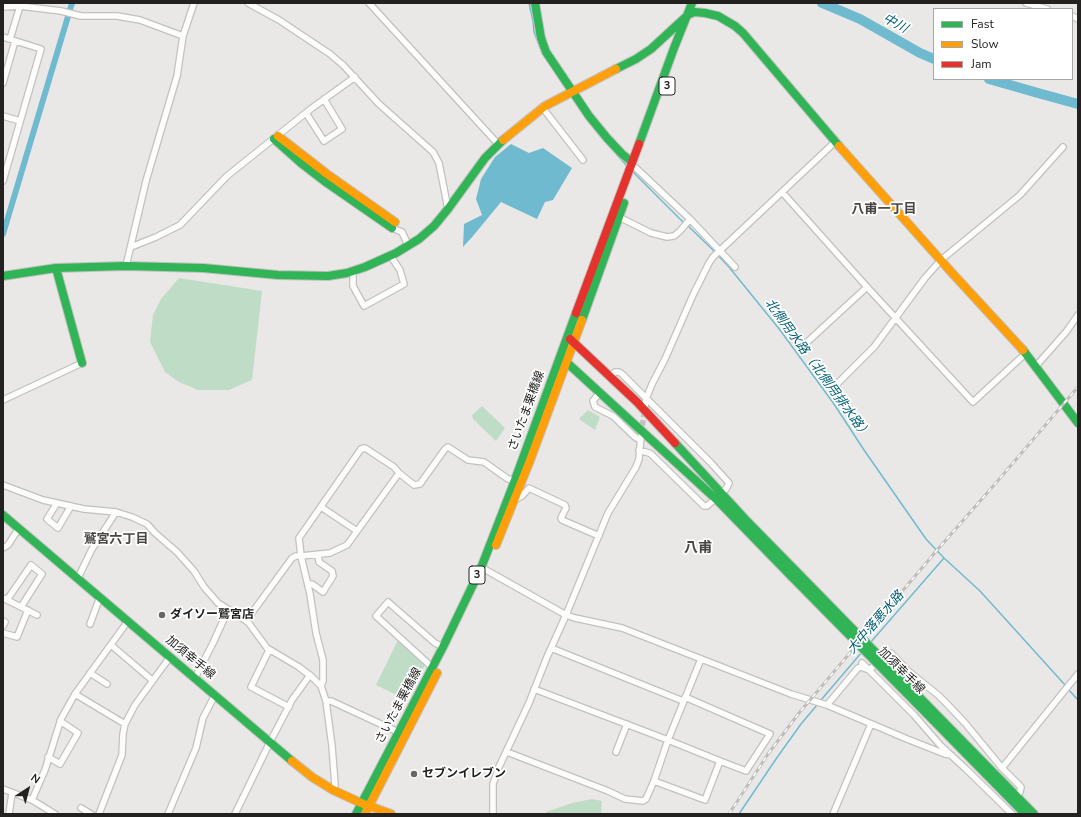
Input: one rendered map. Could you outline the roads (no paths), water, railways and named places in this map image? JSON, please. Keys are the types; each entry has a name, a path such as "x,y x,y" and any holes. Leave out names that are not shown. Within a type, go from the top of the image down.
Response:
{"main road":[{"path":"535,3 541,38 546,52 570,93 633,169"},
{"name":"さいたま栗橋線","path":"691,13 692,3"},
{"name":"さいたま栗橋線","path":"356,814 365,804 458,630 486,570 511,500 514,480 566,336 633,169 691,13 698,3"},
{"path":"3,276 56,268 126,266 203,268 278,275 328,276 353,271 390,255 419,239 434,226 485,158 498,144 542,107 636,59 651,49 691,13 705,13 718,16 735,26 757,49 835,142 1026,354 1078,423"},
{"path":"276,138 301,163 327,183 394,225"},
{"name":"さいたま栗橋線","path":"365,814 365,804 398,732 433,668 481,568 511,500 567,362 619,217 633,169"},
{"path":"56,268 82,363"},
{"path":"566,336 574,341 637,402 718,496"},
{"path":"560,356 718,496"},
{"name":"加須幸手線","path":"718,496 727,510 795,575 929,712 1025,814"},
{"name":"加須幸手線","path":"718,496 744,519 795,575"},
{"name":"加須幸手線","path":"3,515 312,776 333,790 391,814"},
{"name":"加須幸手線","path":"929,712 1034,814"}],"street":[{"path":"126,266 146,180 177,76 183,36 194,3"},
{"path":"248,3 278,20 330,54 355,77 379,104 433,152 438,163 448,208"},
{"path":"369,3 498,144"},
{"path":"1026,3 1044,8"},
{"path":"3,8 20,6 61,11 81,16 117,16 140,20 183,36"},
{"path":"3,83 5,67 20,6"},
{"path":"3,37 42,49 3,181"},
{"path":"131,247 180,225 227,176 324,99 355,77"},
{"path":"306,113 324,141 342,130 324,99"},
{"path":"542,107 583,160"},
{"path":"3,116 20,121"},
{"path":"645,406 652,384 709,263 717,253 835,142"},
{"path":"834,388 874,347 925,278 941,260 1020,195 1063,147"},
{"path":"633,169 690,219 717,253 735,267"},
{"path":"782,192 973,402 1026,354"},
{"path":"619,217 651,233 667,238 674,236 690,219"},
{"path":"394,225 402,232 408,245"},
{"path":"353,271 353,286 364,306 404,284 400,270 390,255"},
{"path":"804,345 867,287"},
{"path":"1036,366 1066,332 1078,315"},
{"path":"3,400 82,363"},
{"path":"611,376 615,372 622,374 729,483 718,496 707,506 704,506 649,452 639,450"},
{"path":"493,814 493,784 498,769 530,703 534,689 608,513 636,467 639,459 641,438 635,437 612,416 595,407 593,401 600,392"},
{"path":"321,686 323,681 322,660 301,556 299,538 361,449 365,448 394,467 414,485 420,484 444,449 448,448 468,460 484,462 508,478 514,480"},
{"path":"246,621 292,558 296,556 330,553 347,545 399,473"},
{"path":"3,485 43,500 84,509 116,512 147,524 177,552 194,571 204,587 218,603 246,621 269,650 299,667 321,686 326,701 336,785 333,790"},
{"path":"511,500 522,496 529,488 565,505 566,508 561,520 599,536"},
{"path":"57,503 47,519 58,528 71,506"},
{"path":"321,507 357,531"},
{"path":"78,578 92,549 116,512"},
{"path":"3,548 8,545 19,528"},
{"path":"308,585 312,584 323,592 333,576 332,571 319,562 318,554"},
{"path":"21,607 42,574 31,565 5,599 21,607 38,615"},
{"path":"486,570 566,615 622,628 790,694 827,705 945,754 951,755"},
{"path":"90,624 100,597"},
{"path":"433,668 376,616 388,602 435,643 443,647"},
{"path":"3,633 17,637 28,610"},
{"path":"195,678 228,610"},
{"path":"3,621 5,622 3,626"},
{"path":"32,800 45,770 60,721 75,694 128,621"},
{"path":"111,645 152,680"},
{"path":"534,689 746,771 770,734 552,648"},
{"path":"269,650 251,687 289,707"},
{"path":"870,670 888,653 891,653 908,670 938,695 965,723 1002,768 1021,787 1020,792 1016,795"},
{"path":"98,814 122,754 125,724 135,705 170,657"},
{"path":"507,752 625,798 643,801 646,799 654,781 668,740 701,659"},
{"path":"862,663 914,715 941,746 1012,814"},
{"path":"827,705 858,668 861,667 870,670"},
{"path":"90,674 107,684"},
{"path":"1002,768 1078,674"},
{"path":"235,814 270,742 289,707 310,675"},
{"path":"75,694 125,724"},
{"path":"168,814 196,748 203,718 215,695"},
{"path":"326,701 331,701 398,732"},
{"path":"48,757 60,764 78,733 60,721"},
{"path":"616,752 627,724"},
{"path":"833,814 871,724"},
{"path":"654,781 705,800 720,762"},
{"path":"3,789 32,800 55,814"},
{"path":"9,814 12,793"},
{"path":"81,808 91,814"}],"water":[{"path":"511,144 529,153 543,148 572,168 553,200 545,202 537,219 501,202 463,247 464,224 482,215 476,199 481,179 495,157"}],"waterway":[{"path":"3,234 72,3"},
{"name":"北側用水路（北側用排水路）","path":"529,3 534,32 542,53"},
{"name":"中川","path":"822,3 860,19 920,53 933,59"},
{"name":"中川","path":"993,80 1078,104"},
{"name":"北側用水路（北側用排水路）","path":"610,147 627,166"},
{"name":"北側用水路（北側用排水路）","path":"633,172 684,223"},
{"name":"北側用水路（北側用排水路）","path":"687,225 729,267 780,330 834,404 926,539 944,558 980,591 1066,686"},
{"name":"大中落悪水路","path":"870,643 944,558"},
{"name":"大中落悪水路","path":"821,700 862,652"},
{"name":"北側用水路（北側用排水路）","path":"1068,689 1078,700"},
{"name":"大中落悪水路","path":"739,814 801,724 817,705"}],"tunnel":[{"path":"641,434 645,408"}],"railway":[{"path":"729,814 768,754 799,713 1078,387"}],"place":[{"name":"ダイソー鷲宮店","path":"162,615"},
{"name":"セブンイレブン","path":"414,774"}],"district":[{"name":"八甫一丁目","path":"884,210"},
{"name":"鷲宮六丁目","path":"116,540"},
{"name":"八甫","path":"698,549"}]}
